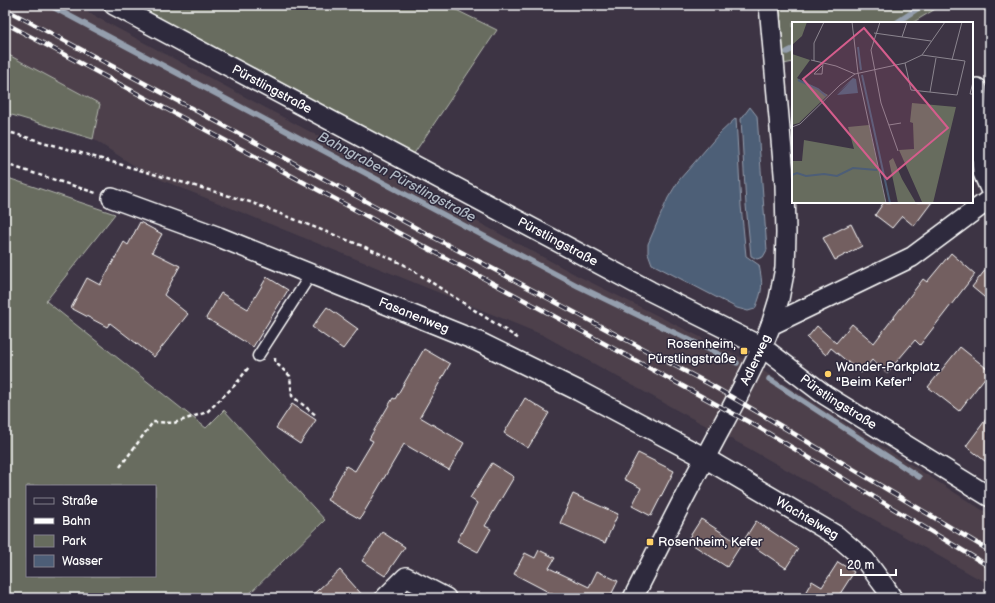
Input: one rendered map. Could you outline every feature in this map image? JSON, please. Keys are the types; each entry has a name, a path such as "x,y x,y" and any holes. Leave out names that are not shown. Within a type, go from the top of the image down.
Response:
{"street":[{"name":"Pürstlingstraße","path":"114,5 650,291 762,347 825,394 990,497"},
{"path":"769,5 785,185 786,233 785,268 779,299 770,325"},
{"path":"973,92 977,88 982,176"},
{"name":"Fasanenweg","path":"112,198 219,237 477,341 579,391 705,458"},
{"name":"Adlerweg","path":"633,598 725,422 762,347 770,325 912,257 990,199"},
{"name":"Wachtelweg","path":"705,458 837,536 865,560 892,598"},
{"path":"385,598 406,577 446,598"}],"lane":[{"path":"258,356 311,274"}],"path":[{"path":"5,131 250,202 365,247 403,264 520,340"},
{"path":"5,164 112,198"},
{"path":"266,344 274,351 275,362 290,376 292,396 317,416"},
{"path":"120,467 153,422 174,423 208,412 236,384 258,356"}],"shaded area":[{"path":"5,5 74,5 580,277 746,360 990,515 990,585 748,448 682,413 543,335 147,174 93,139 100,104 5,53"}],"green space":[{"path":"114,5 446,5 497,30 409,161"},
{"path":"780,5 942,5 914,22 792,22 792,62 784,64"},
{"path":"5,53 100,104 93,139 5,113"},
{"path":"5,177 115,214 46,301 206,428 224,410 325,520 245,598 5,598"}],"water":[{"path":"750,107 757,116 767,250 763,257 757,259 751,256 746,205 741,119"},
{"path":"736,118 741,206 746,256 759,265 762,283 760,297 755,309 748,311 737,308 652,264 648,253 648,244 668,198 679,180 718,135"}],"building":[{"path":"883,203 931,203 914,226 902,216 892,228 875,215"},
{"path":"140,222 162,234 152,252 180,266 164,295 188,314 154,357 110,323 107,327 71,308 87,278 100,285 124,242 128,245"},
{"path":"851,224 862,246 835,260 823,238"},
{"path":"951,253 975,274 920,345 915,340 887,373 872,360 861,373 831,348 826,355 807,338 817,326 836,343 852,324 874,343 923,279 927,282"},
{"path":"990,264 990,302 972,287"},
{"path":"267,277 288,290 253,347 206,318 221,293 248,309"},
{"path":"327,307 358,329 343,349 312,327"},
{"path":"960,347 990,371 959,411 928,387"},
{"path":"424,349 450,364 420,417 464,443 449,470 404,444 360,519 327,500 346,466 355,471 373,441 369,439 393,398 395,399"},
{"path":"525,398 549,413 528,448 504,433"},
{"path":"292,404 316,420 300,444 276,428"},
{"path":"990,414 990,465 966,446"},
{"path":"638,453 674,471 651,516 632,506 641,488 624,479"},
{"path":"492,463 514,477 485,526 491,529 478,552 457,541 477,503 470,498"},
{"path":"573,494 618,514 605,543 560,523"},
{"path":"701,519 741,545 727,567 687,541"},
{"path":"756,521 798,549 786,568 744,540"},
{"path":"382,532 405,547 385,576 362,561"},
{"path":"539,550 555,558 549,568 589,587 597,571 618,581 610,597 611,598 560,598 514,574 525,553 535,558"},
{"path":"838,562 854,572 838,597 839,598 802,598 812,581 822,587"},
{"path":"340,570 365,598 309,598"}],"waterway":[{"name":"Bahngraben Pürstlingstraße","path":"49,5 578,286 737,363"},
{"path":"898,22 923,5"},
{"path":"787,52 792,50"},
{"name":"Bahngraben Pürstlingstraße","path":"769,379 919,477"}],"railway":[{"path":"5,9 711,385 990,551"},
{"path":"5,23 515,295 758,427 990,567"}],"place":[{"name":"Rosenheim, Pürstlingstraße","path":"744,351"},
{"name":"Wander-Parkplatz \"Beim Kefer\"","path":"828,374"},
{"name":"Rosenheim, Kefer","path":"650,542"}]}
